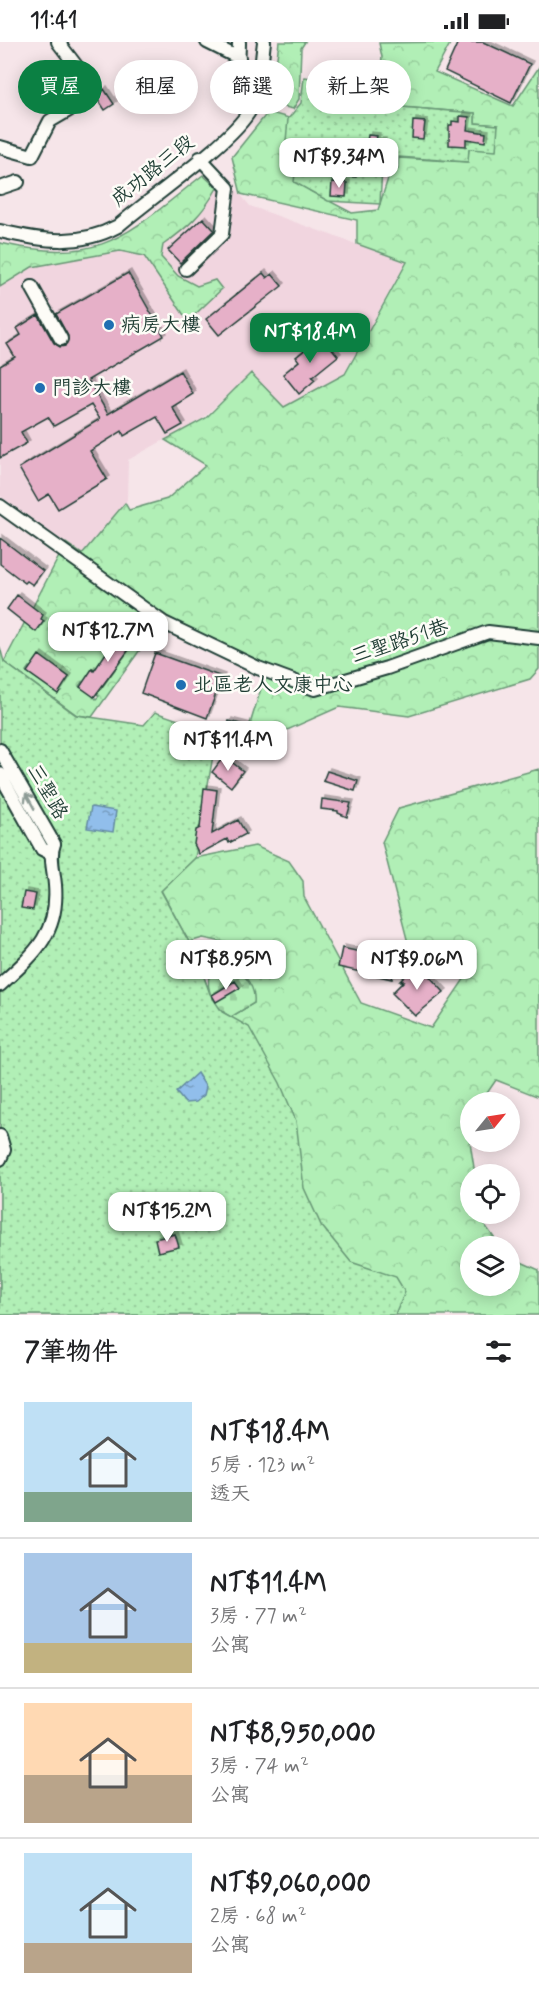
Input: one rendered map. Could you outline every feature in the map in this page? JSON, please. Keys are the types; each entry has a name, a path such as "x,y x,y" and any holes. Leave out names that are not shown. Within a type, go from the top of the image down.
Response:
{"street":[{"path":"0,147 32,156 50,121 86,100 91,91 87,80 58,42"},
{"path":"207,42 239,58 239,42"},
{"name":"成功路三段","path":"261,60 264,42"},
{"name":"成功路三段","path":"0,231 38,240 79,241 100,235 118,225 200,158 247,114"},
{"path":"186,269 222,234 228,189 200,158"},
{"path":"0,188 18,182"},
{"path":"32,287 61,339"},
{"name":"三聖路51巷","path":"0,506 164,623 258,668 315,689 387,668 488,633 539,638"},
{"name":"三聖路","path":"0,750 54,844 50,853 55,912 48,935 27,961 0,985"},
{"name":"三聖路","path":"0,774 42,849 50,853"},
{"path":"0,1136 4,1150 0,1159"}],"shaded area":[{"path":"215,164 250,206 406,262 344,374 284,407 251,373 202,419 128,460 127,500 82,554 0,496 0,243 39,251 82,251 102,246 149,217"}],"green space":[{"path":"279,42 305,42 301,48 299,99 294,107 294,60 277,60"},
{"path":"451,42 435,72 513,106 539,67 539,669 530,679 409,716 339,707 242,750 268,666 162,619 92,717 77,715 4,662 66,543 82,554 125,503 129,510 167,499 206,465 165,440 206,418 251,373 284,407 345,374 407,262 357,244 357,220 241,194 232,157 266,114 289,118 284,163 296,164 310,191 352,213 378,210 391,169 398,169 398,158 467,162 469,149 498,125 475,123 475,113 411,108 411,60 382,60 379,43","holes":["122,629 127,632 125,635 139,642 135,647 132,645 97,694 99,696 96,699 85,687 83,689 79,686 82,682 85,683 92,669 94,671 110,649 108,647 111,643 114,645","39,655 69,677 66,681 64,680 58,694 26,671 29,667 31,668"]},
{"path":"304,77 306,77 306,114 411,114 411,108 475,113 475,123 498,125 496,151 469,149 468,162 399,157 397,169 382,168 380,204 328,201 294,182 296,165 284,163 288,119 301,103"},
{"path":"203,175 217,188 194,220 163,245 161,257 178,276 197,286 215,280 222,289 188,321 144,256 120,251 32,267 0,287 0,243 65,251 90,247 112,240 153,214"},
{"path":"0,647 4,662 76,715 144,725 155,712 217,733 195,858 161,891 196,955 210,994 222,1012 249,1027 280,1083 296,1121 304,1188 321,1225 351,1262 396,1277 405,1292 395,1315 0,1315"},
{"path":"539,769 539,1097 496,1080 488,1092 460,1092 460,1152 472,1152 473,1164 460,1164 460,1224 484,1224 493,1236 460,1236 460,1296 520,1296 520,1261 539,1270 539,1315 0,1315 0,1027 200,966 211,995 224,1013 231,1017 254,1003 244,975 234,965 228,943 203,938 189,942 161,890 195,858 255,846 289,861 303,881 304,897 361,1003 431,1028 469,972 440,954 408,943 382,842 399,808"},
{"path":"234,965 251,987 254,1003 231,1017 213,999 209,980 210,973 224,966"}],"water":[{"path":"91,807 116,811 113,832 87,828"},
{"path":"197,1073 206,1087 204,1095 196,1102 185,1103 176,1092"}],"building":[{"path":"458,42 483,42 530,64 511,103 445,71"},
{"path":"104,89 114,104 105,110 102,106"},
{"path":"460,116 469,117 467,130 486,133 485,142 466,139 466,146 449,145 449,125 452,125 452,121 460,122"},
{"path":"413,121 425,122 423,139 412,138"},
{"path":"368,135 377,136 376,141 383,141 381,159 357,157 358,142 367,142"},
{"path":"340,162 356,163 356,177 340,176"},
{"path":"332,182 347,183 346,197 331,196"},
{"path":"203,218 214,230 180,263 168,250"},
{"path":"128,273 164,336 88,380 108,414 180,371 193,394 172,407 183,425 167,434 157,417 124,436 122,431 90,451 107,479 58,509 49,494 38,501 19,468 100,419 91,405 54,426 48,417 21,432 27,443 0,458 0,366 15,357 7,344 21,335 17,328 38,315 54,343 60,347 65,346 68,336 56,314"},
{"path":"263,273 267,278 272,274 282,286 219,335 206,319"},
{"path":"322,336 338,356 312,377 315,380 299,394 283,374 299,361 296,357"},
{"path":"0,538 43,571 33,585 27,581 25,583 0,564"},
{"path":"17,595 43,615 41,619 44,621 36,632 7,609"},
{"path":"122,629 136,640 94,697 80,687 92,669 94,671"},
{"name":"北區老人文康中心","path":"155,653 222,677 207,718 141,693"},
{"path":"39,655 69,677 58,694 27,672"},
{"path":"229,721 248,726 245,737 226,732"},
{"path":"224,756 243,771 231,787 212,772"},
{"path":"327,771 358,781 355,791 323,781"},
{"path":"204,788 217,790 212,834 238,820 246,834 229,843 227,839 199,854 194,844 196,830 200,828"},
{"path":"322,799 351,803 347,817 338,811 321,809"},
{"path":"24,892 36,894 33,910 21,908"},
{"path":"342,948 389,958 388,962 396,963 392,979 338,967"},
{"path":"418,964 444,992 415,1016 392,993 404,981 400,981"},
{"path":"235,981 240,988 216,1002 212,995"},
{"path":"175,1234 179,1247 158,1252 155,1239"}],"place":[{"name":"病房大樓","path":"109,325"},
{"name":"門診大樓","path":"40,388"},
{"name":"北區老人文康中心","path":"181,685"}]}
